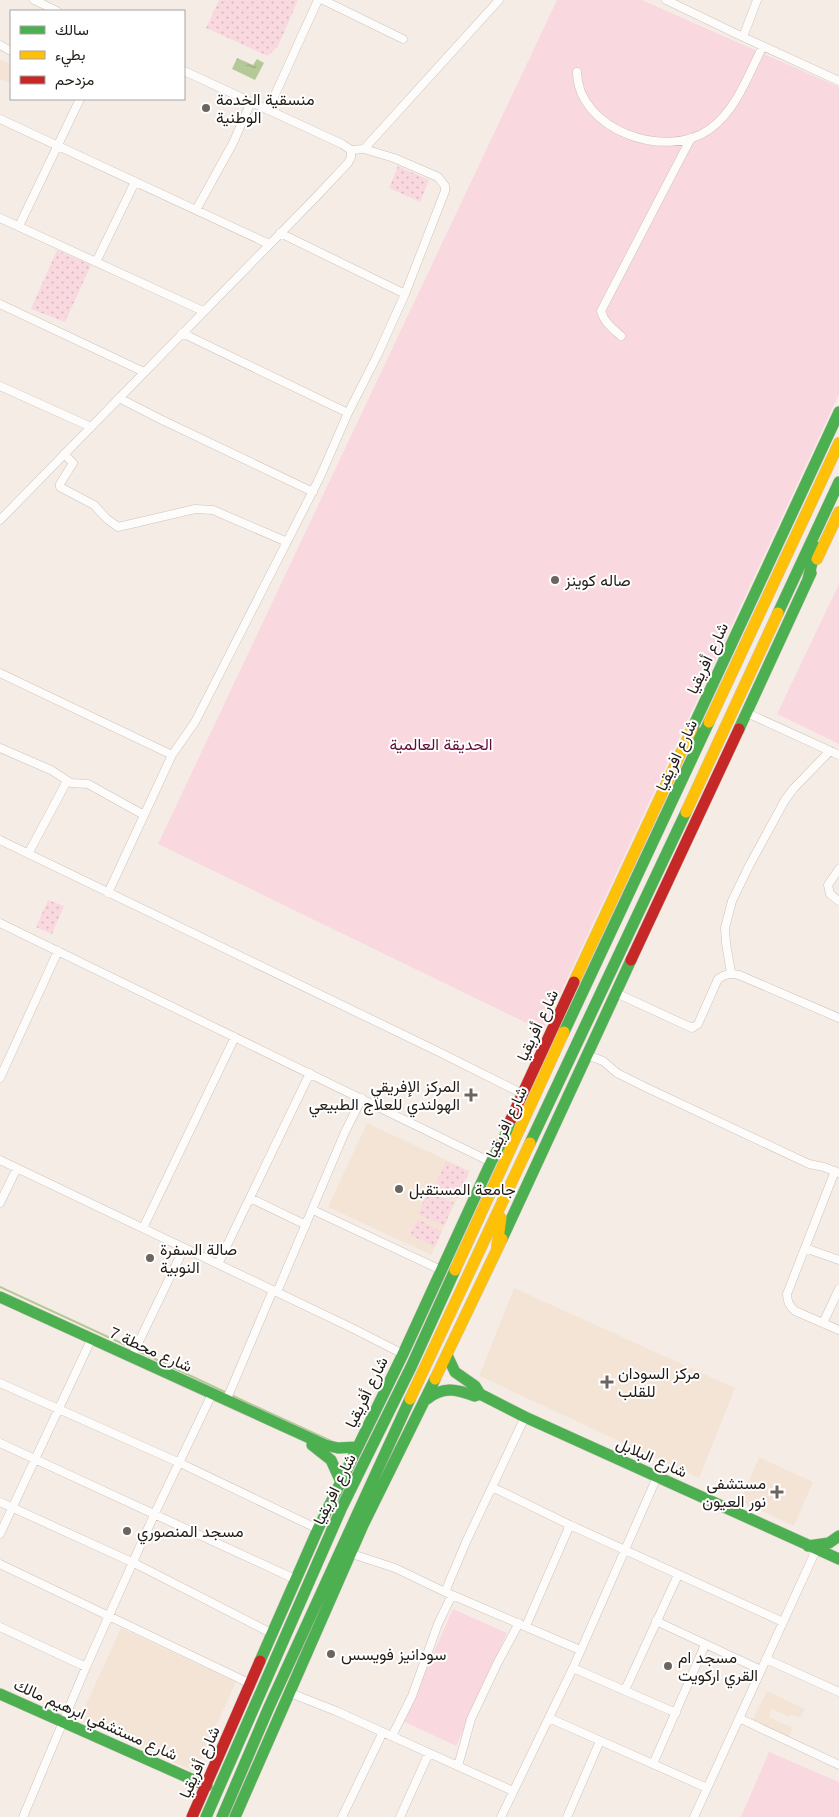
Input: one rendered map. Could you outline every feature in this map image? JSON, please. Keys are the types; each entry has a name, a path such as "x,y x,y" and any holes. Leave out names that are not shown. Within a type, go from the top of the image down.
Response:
{"main road":[{"name":"شارع أفريقيا","path":"192,1817 318,1529 403,1354 490,1162 510,1137 523,1094 839,412"},
{"name":"شارع افريقيا","path":"206,1817 342,1507 411,1367 510,1137 588,983 839,443"},
{"name":"شارع افريقيا","path":"222,1817 376,1471 616,963 839,482"},
{"path":"235,1817 363,1526 447,1356 839,512"},
{"path":"808,580 825,513"},
{"path":"683,748 706,729"},
{"path":"676,834 700,811"},
{"path":"596,965 616,963"},
{"path":"588,983 603,989"},
{"path":"497,1246 502,1203"},
{"name":"شارع محطة 7","path":"0,1297 290,1430"},
{"name":"شارع البلابل","path":"447,1356 455,1372 475,1386 480,1394 525,1417 839,1559"},
{"name":"شارع البلابل","path":"424,1402 431,1395 445,1389 458,1389 475,1396 480,1394"},
{"path":"290,1430 334,1448 357,1447"},
{"path":"290,1430 332,1459 336,1464 341,1482"},
{"path":"812,1548 828,1543 839,1536"},
{"path":"289,1598 294,1616"},
{"path":"280,1684 300,1670"},
{"name":"شارع مستشفي ابرهيم مالك","path":"0,1694 207,1786"}],"street":[{"path":"34,0 56,10"},
{"path":"268,110 318,0"},
{"path":"323,0 404,39"},
{"path":"364,149 498,0"},
{"path":"666,0 839,81"},
{"path":"743,37 757,0"},
{"path":"577,72 577,81 585,99 606,122 636,138 646,141 667,142 691,138 709,130 727,113 763,46"},
{"path":"108,893 172,755 195,722 313,492 348,413 377,356 405,294 445,191 445,186 438,177 394,158 364,149 351,150 342,144 185,71"},
{"path":"19,226 80,100"},
{"path":"196,210 233,143 251,102"},
{"path":"0,118 269,244"},
{"path":"621,336 603,318 601,311 691,138"},
{"path":"0,520 348,163 351,157 351,150"},
{"path":"96,262 135,182"},
{"path":"0,218 203,311"},
{"path":"280,233 405,294"},
{"path":"0,304 144,372"},
{"path":"182,333 348,413"},
{"path":"0,386 91,427"},
{"path":"119,398 313,492"},
{"path":"64,454 73,463 60,484 62,489 94,505 106,520 118,527 195,509 206,509 213,510 287,542"},
{"path":"0,673 172,755"},
{"path":"745,712 839,755"},
{"path":"0,748 51,770 66,781 88,784 144,815"},
{"path":"731,973 725,928 732,901 785,800 830,750"},
{"path":"28,854 66,781"},
{"path":"0,840 523,1094"},
{"path":"839,870 828,885 830,894 839,900"},
{"path":"0,922 490,1162"},
{"path":"0,1078 58,951"},
{"path":"616,993 692,1028 698,1024 718,979 731,973 839,1018"},
{"path":"143,1228 235,1037"},
{"path":"587,1055 603,1061 617,1073 716,1121 809,1164 837,1172 787,1294 788,1301 795,1311 839,1330"},
{"path":"218,1264 310,1073"},
{"path":"226,1401 362,1098"},
{"path":"0,1160 403,1354"},
{"path":"0,1203 17,1168"},
{"path":"250,1198 306,1225"},
{"path":"313,1210 442,1270"},
{"path":"131,1358 184,1248"},
{"path":"805,1248 839,1260"},
{"path":"823,1323 839,1289"},
{"path":"0,1534 91,1340"},
{"path":"0,1383 180,1463 318,1529"},
{"path":"23,1817 86,1667 134,1563 154,1514 212,1394"},
{"path":"392,1736 412,1696 448,1593 492,1487 525,1417"},
{"path":"0,1443 297,1580"},
{"path":"501,1817 573,1668 657,1476"},
{"path":"492,1487 570,1525 783,1622"},
{"path":"0,1502 134,1563 273,1634"},
{"path":"458,1766 472,1719 497,1664 523,1625 570,1525"},
{"path":"694,1817 783,1622 812,1548"},
{"path":"352,1554 395,1568 580,1650"},
{"path":"0,1564 251,1684"},
{"path":"625,1690 678,1574"},
{"path":"656,1621 761,1670"},
{"path":"0,1627 86,1667"},
{"path":"654,1764 706,1645"},
{"path":"766,1658 839,1692"},
{"path":"573,1668 676,1713"},
{"path":"290,1693 336,1711 513,1791"},
{"path":"549,1718 707,1788"},
{"path":"739,1718 839,1765"},
{"path":"342,1817 383,1732"},
{"path":"566,1817 600,1741"},
{"path":"400,1817 430,1753"}],"shaded area":[{"path":"0,59 10,64 10,83 0,79"},
{"name":"جامعة المستقبل","path":"367,1123 470,1171 431,1255 328,1207"},
{"name":"مركز السودان للقلب","path":"514,1288 735,1388 699,1478 479,1376"},
{"name":"مستشفى نور العيون","path":"759,1457 813,1482 794,1526 740,1501"},
{"path":"121,1628 236,1682 195,1772 79,1720"},
{"path":"767,1691 805,1709 800,1718 790,1714 789,1717 772,1709 769,1717 793,1728 788,1738 752,1721"}],"green space":[{"path":"219,0 298,0 278,46 268,56 206,28"},
{"name":"الحديقة العالمية","path":"557,0 642,0 839,87 839,394 543,1031 158,844"},
{"path":"398,166 429,180 420,202 389,188"},
{"path":"57,250 91,265 65,322 31,309"},
{"path":"839,584 839,744 777,714"},
{"path":"48,900 64,906 52,934 36,927"},
{"path":"446,1161 469,1172 458,1198 434,1187"},
{"path":"428,1191 454,1203 444,1226 418,1214"},
{"path":"417,1219 442,1231 435,1247 410,1235"},
{"path":"453,1609 507,1633 456,1746 403,1721"},
{"path":"769,1752 839,1782 839,1817 741,1817"}],"water":[{"path":"237,58 253,65 257,59 264,63 255,80 232,69"}],"waterway":[{"path":"0,1287 134,1349"},
{"path":"138,1351 227,1393"},
{"path":"231,1395 331,1441"}],"traffic: fast":[{"path":"692,729 839,412"},
{"path":"778,613 839,482"},
{"path":"808,579 816,547"},
{"path":"739,729 811,573"},
{"path":"564,1032 709,722"},
{"path":"683,748 703,732"},
{"path":"530,1143 686,812"},
{"path":"502,1239 631,960"},
{"path":"260,1661 318,1529 403,1354 491,1162 505,1136 511,1119"},
{"path":"206,1817 342,1507 411,1367 455,1270"},
{"path":"0,1297 325,1445 338,1448 357,1447"},
{"path":"447,1355 455,1372 475,1386 480,1394 525,1417 839,1559"},
{"path":"235,1817 363,1525 435,1379"},
{"path":"427,1399 444,1390 456,1390 475,1396 480,1394"},
{"path":"222,1817 269,1707 410,1399"},
{"path":"312,1445 331,1460 341,1482"},
{"path":"808,1546 829,1543 839,1536"},
{"path":"0,1694 207,1786"}],"traffic: slow":[{"path":"709,722 839,443"},
{"path":"817,559 839,512"},
{"path":"686,812 778,613"},
{"path":"574,982 692,729"},
{"path":"455,1270 564,1032"},
{"path":"410,1399 530,1143"},
{"path":"497,1246 501,1218"},
{"path":"435,1379 502,1239"}],"traffic: jam":[{"path":"631,960 739,729"},
{"path":"511,1119 574,982"},
{"path":"192,1817 260,1661"}],"place":[{"name":"منسقية الخدمة الوطنية","path":"206,108"},
{"name":"صاله كوينز","path":"555,580"},
{"name":"المركز الإفريقي الهولندي للعلاج الطبيعي","path":"471,1095"},
{"name":"جامعة المستقبل","path":"399,1189"},
{"name":"صالة السفرة النوبية","path":"150,1258"},
{"name":"مركز السودان للقلب","path":"607,1382"},
{"name":"مستشفى نور العيون","path":"777,1492"},
{"name":"مسجد المنصوري","path":"127,1531"},
{"name":"سودانيز فويسس","path":"331,1654"},
{"name":"مسجد ام القري اركويت","path":"668,1666"}]}
